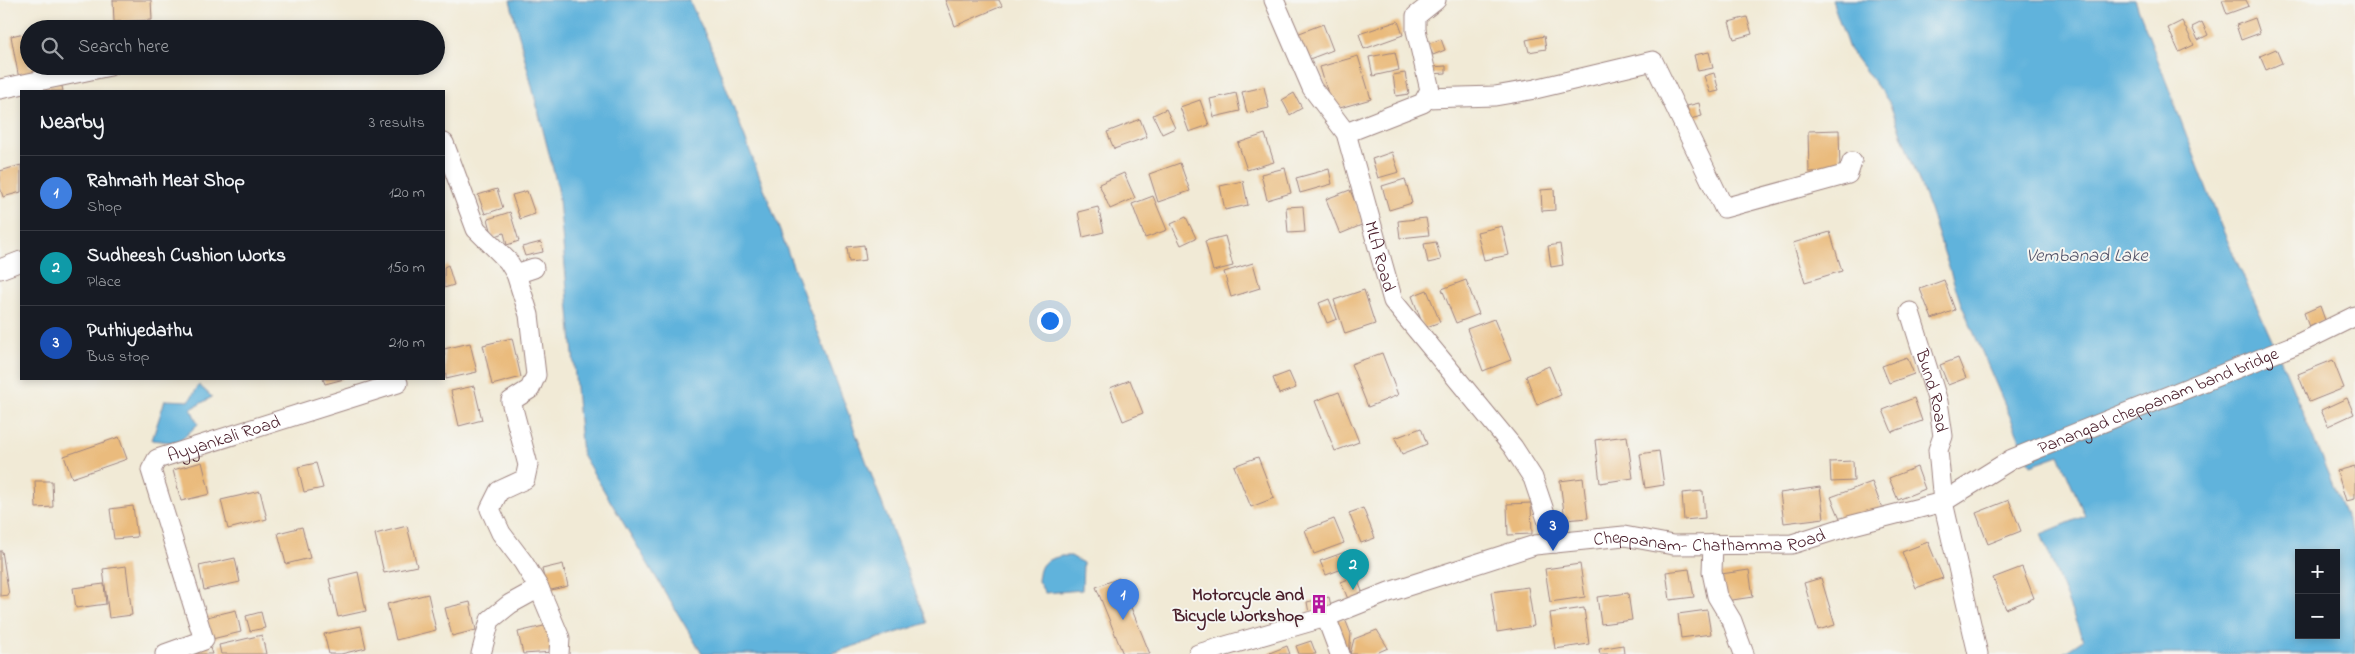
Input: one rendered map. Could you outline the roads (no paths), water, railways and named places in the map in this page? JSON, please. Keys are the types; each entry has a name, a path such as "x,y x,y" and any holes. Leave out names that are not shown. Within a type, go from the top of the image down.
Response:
{"street":[{"name":"MLA Road","path":"1274,0 1312,88 1346,133 1393,301 1513,447 1533,478 1554,543"},
{"path":"1346,133 1423,103 1430,90 1416,30 1416,16 1436,0"},
{"path":"1426,98 1495,96 1535,89 1653,61 1724,208 1848,174 1852,162"},
{"path":"0,90 69,75"},
{"path":"445,146 476,229 508,261 516,274 533,332 536,374 530,389 511,401 528,465 525,479 499,491 490,509 501,533 524,562 538,588 560,638 559,654"},
{"path":"0,269 20,261"},
{"path":"516,274 534,268"},
{"name":"Bund Road","path":"1910,312 1938,402 1943,436 1938,450 1943,502 1978,654"},
{"name":"Panangad cheppanam band bridge","path":"2012,459 2302,342 2355,316"},
{"name":"Ayyankali Road","path":"165,654 204,640 151,470 157,460 398,383"},
{"name":"Cheppanam- Chathamma Road","path":"1198,654 1326,617 1389,592 1535,545 1624,536 1673,545 1792,544 1849,526 1943,502 2012,459"},
{"path":"1713,544 1712,572 1717,596 1732,620 1744,654"},
{"path":"481,654 490,620 510,604 538,588"},
{"path":"1326,617 1340,654"}],"water":[{"path":"510,0 689,0 709,42 927,623 829,654 702,654 582,454 558,189"},
{"name":"Vembanad Lake","path":"1832,0 2135,0 2221,226 2286,372 2355,539 2355,654 2062,654 2083,640 2041,534 2085,516 2059,455 2031,465 1960,301 1930,210 1889,102 1849,49"},
{"path":"199,385 212,397 191,409 198,424 178,443 152,440 165,400 189,401"},
{"path":"1071,556 1083,563 1082,590 1045,593 1038,581 1041,566 1050,559"}],"place":[{"name":"Puthiyedathu","path":"1553,551"},
{"name":"Sudheesh Cushion Works","path":"1353,590"},
{"name":"Motorcycle and Bicycle Workshop","path":"1319,604"},
{"name":"Rahmath Meat Shop","path":"1123,620"}]}
